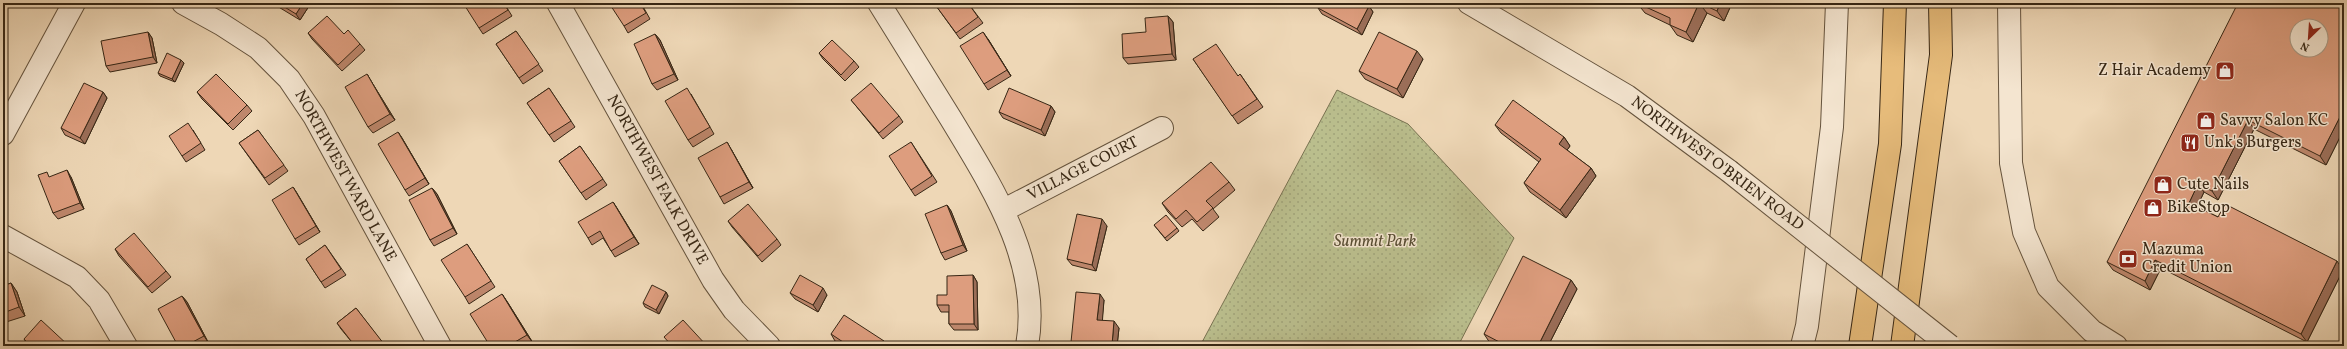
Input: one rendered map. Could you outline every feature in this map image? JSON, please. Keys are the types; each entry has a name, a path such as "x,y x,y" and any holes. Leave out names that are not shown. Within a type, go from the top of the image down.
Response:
{"highway":[{"path":"1860,346 1890,144 1895,3"},
{"path":"1902,346 1941,56 1940,3"}],"street":[{"path":"3,134 74,3"},
{"name":"NORTHWEST WARD LANE","path":"183,3 221,24 258,48 289,79 314,116 440,346"},
{"name":"NORTHWEST FALK DRIVE","path":"558,3 713,280 734,310 769,346"},
{"path":"879,3 1004,210 1019,249 1028,293 1031,328 1027,346"},
{"name":"NORTHWEST O'BRIEN ROAD","path":"1469,3 1500,10 1627,96 1729,171 1950,346"},
{"path":"1802,346 1807,326 1832,127 1836,3"},
{"path":"2009,3 2012,163 2024,232 2048,287 2092,331 2116,346"},
{"name":"VILLAGE COURT","path":"1004,210 1162,128"},
{"path":"3,236 77,277 99,300 126,346"}],"green space":[{"name":"Summit Park","path":"1337,90 1408,124 1514,238 1458,346 1200,346"}],"building":[{"path":"278,3 303,3 296,14"},
{"path":"470,3 503,3 508,10 479,28 465,6"},
{"path":"609,3 640,3 646,13 624,26"},
{"path":"934,3 968,3 978,17 956,33"},
{"path":"1321,3 1363,3 1369,6 1357,29 1318,8"},
{"path":"1637,3 1699,3 1686,32 1670,25 1670,18"},
{"path":"1700,3 1720,3 1717,11"},
{"path":"2238,3 2344,3 2344,109 2320,156 2248,120 2212,191 2198,184 2189,203 2218,217 2225,204 2337,261 2301,334 2155,260 2145,281 2107,262"},
{"path":"327,16 344,34 348,30 360,44 338,65 308,33"},
{"path":"1168,16 1172,54 1123,58 1122,34 1146,32 1145,18"},
{"path":"516,31 539,64 519,78 496,44"},
{"path":"148,32 153,57 106,66 101,41"},
{"path":"983,32 1007,70 984,84 960,46"},
{"path":"1379,32 1417,51 1397,89 1359,71"},
{"path":"655,34 674,74 652,84 634,44"},
{"path":"832,40 854,61 841,75 819,53"},
{"path":"1216,44 1238,76 1240,74 1257,99 1232,116 1193,59"},
{"path":"167,53 181,60 172,79 158,73"},
{"path":"216,74 247,105 228,124 197,92"},
{"path":"367,74 390,114 368,127 345,87"},
{"path":"84,83 103,92 80,138 61,128"},
{"path":"871,83 899,116 879,133 851,100"},
{"path":"549,88 571,121 549,135 527,103"},
{"path":"687,88 710,127 688,140 665,101"},
{"path":"1009,88 1051,106 1041,130 999,112"},
{"path":"1513,100 1564,137 1559,144 1591,168 1560,210 1524,183 1541,159 1495,125"},
{"path":"188,123 201,143 182,156 169,136"},
{"path":"258,130 284,165 265,178 239,143"},
{"path":"398,132 425,178 405,190 378,144"},
{"path":"727,142 749,182 720,197 698,158"},
{"path":"911,142 932,176 911,190 889,156"},
{"path":"580,146 603,179 581,193 559,161"},
{"path":"1211,162 1229,182 1206,201 1213,208 1197,222 1186,210 1176,219 1162,203"},
{"path":"67,170 80,203 53,213 38,175 47,172 49,177"},
{"path":"293,187 316,226 295,239 272,200"},
{"path":"432,188 453,228 430,240 409,200"},
{"path":"613,202 634,237 611,251 600,231 588,238 578,222"},
{"path":"748,204 777,239 758,256 728,221"},
{"path":"947,205 963,245 941,253 925,214"},
{"path":"1077,214 1102,219 1092,265 1067,259"},
{"path":"1166,215 1177,228 1165,238 1154,225"},
{"path":"134,233 166,271 148,287 115,249"},
{"path":"467,244 491,281 465,297 441,260"},
{"path":"325,245 341,269 321,282 306,259"},
{"path":"1523,256 1571,280 1538,346 1507,346 1484,334"},
{"path":"800,275 823,288 813,305 790,293"},
{"path":"973,275 974,324 949,324 949,305 937,305 937,295 947,295 947,276"},
{"path":"11,283 19,307 3,313 3,286"},
{"path":"652,285 666,292 656,310 643,303"},
{"path":"1076,292 1100,294 1097,320 1114,321 1112,345 1071,342"},
{"path":"502,294 527,335 508,346 490,346 470,314"},
{"path":"182,296 204,336 185,346 178,346 158,309"},
{"path":"356,308 384,344 381,346 355,346 337,323"},
{"path":"844,315 884,341 880,346 849,346 831,334"},
{"path":"41,320 69,346 31,346 24,339"},
{"path":"683,320 707,346 672,346 664,337"}],"place":[{"name":"Z Hair Academy","path":"2225,71"},
{"name":"Savvy Salon KC","path":"2206,121"},
{"name":"Unk's Burgers","path":"2190,143"},
{"name":"Cute Nails","path":"2163,185"},
{"name":"BikeStop","path":"2153,208"},
{"name":"Mazuma Credit Union","path":"2128,259"}]}
